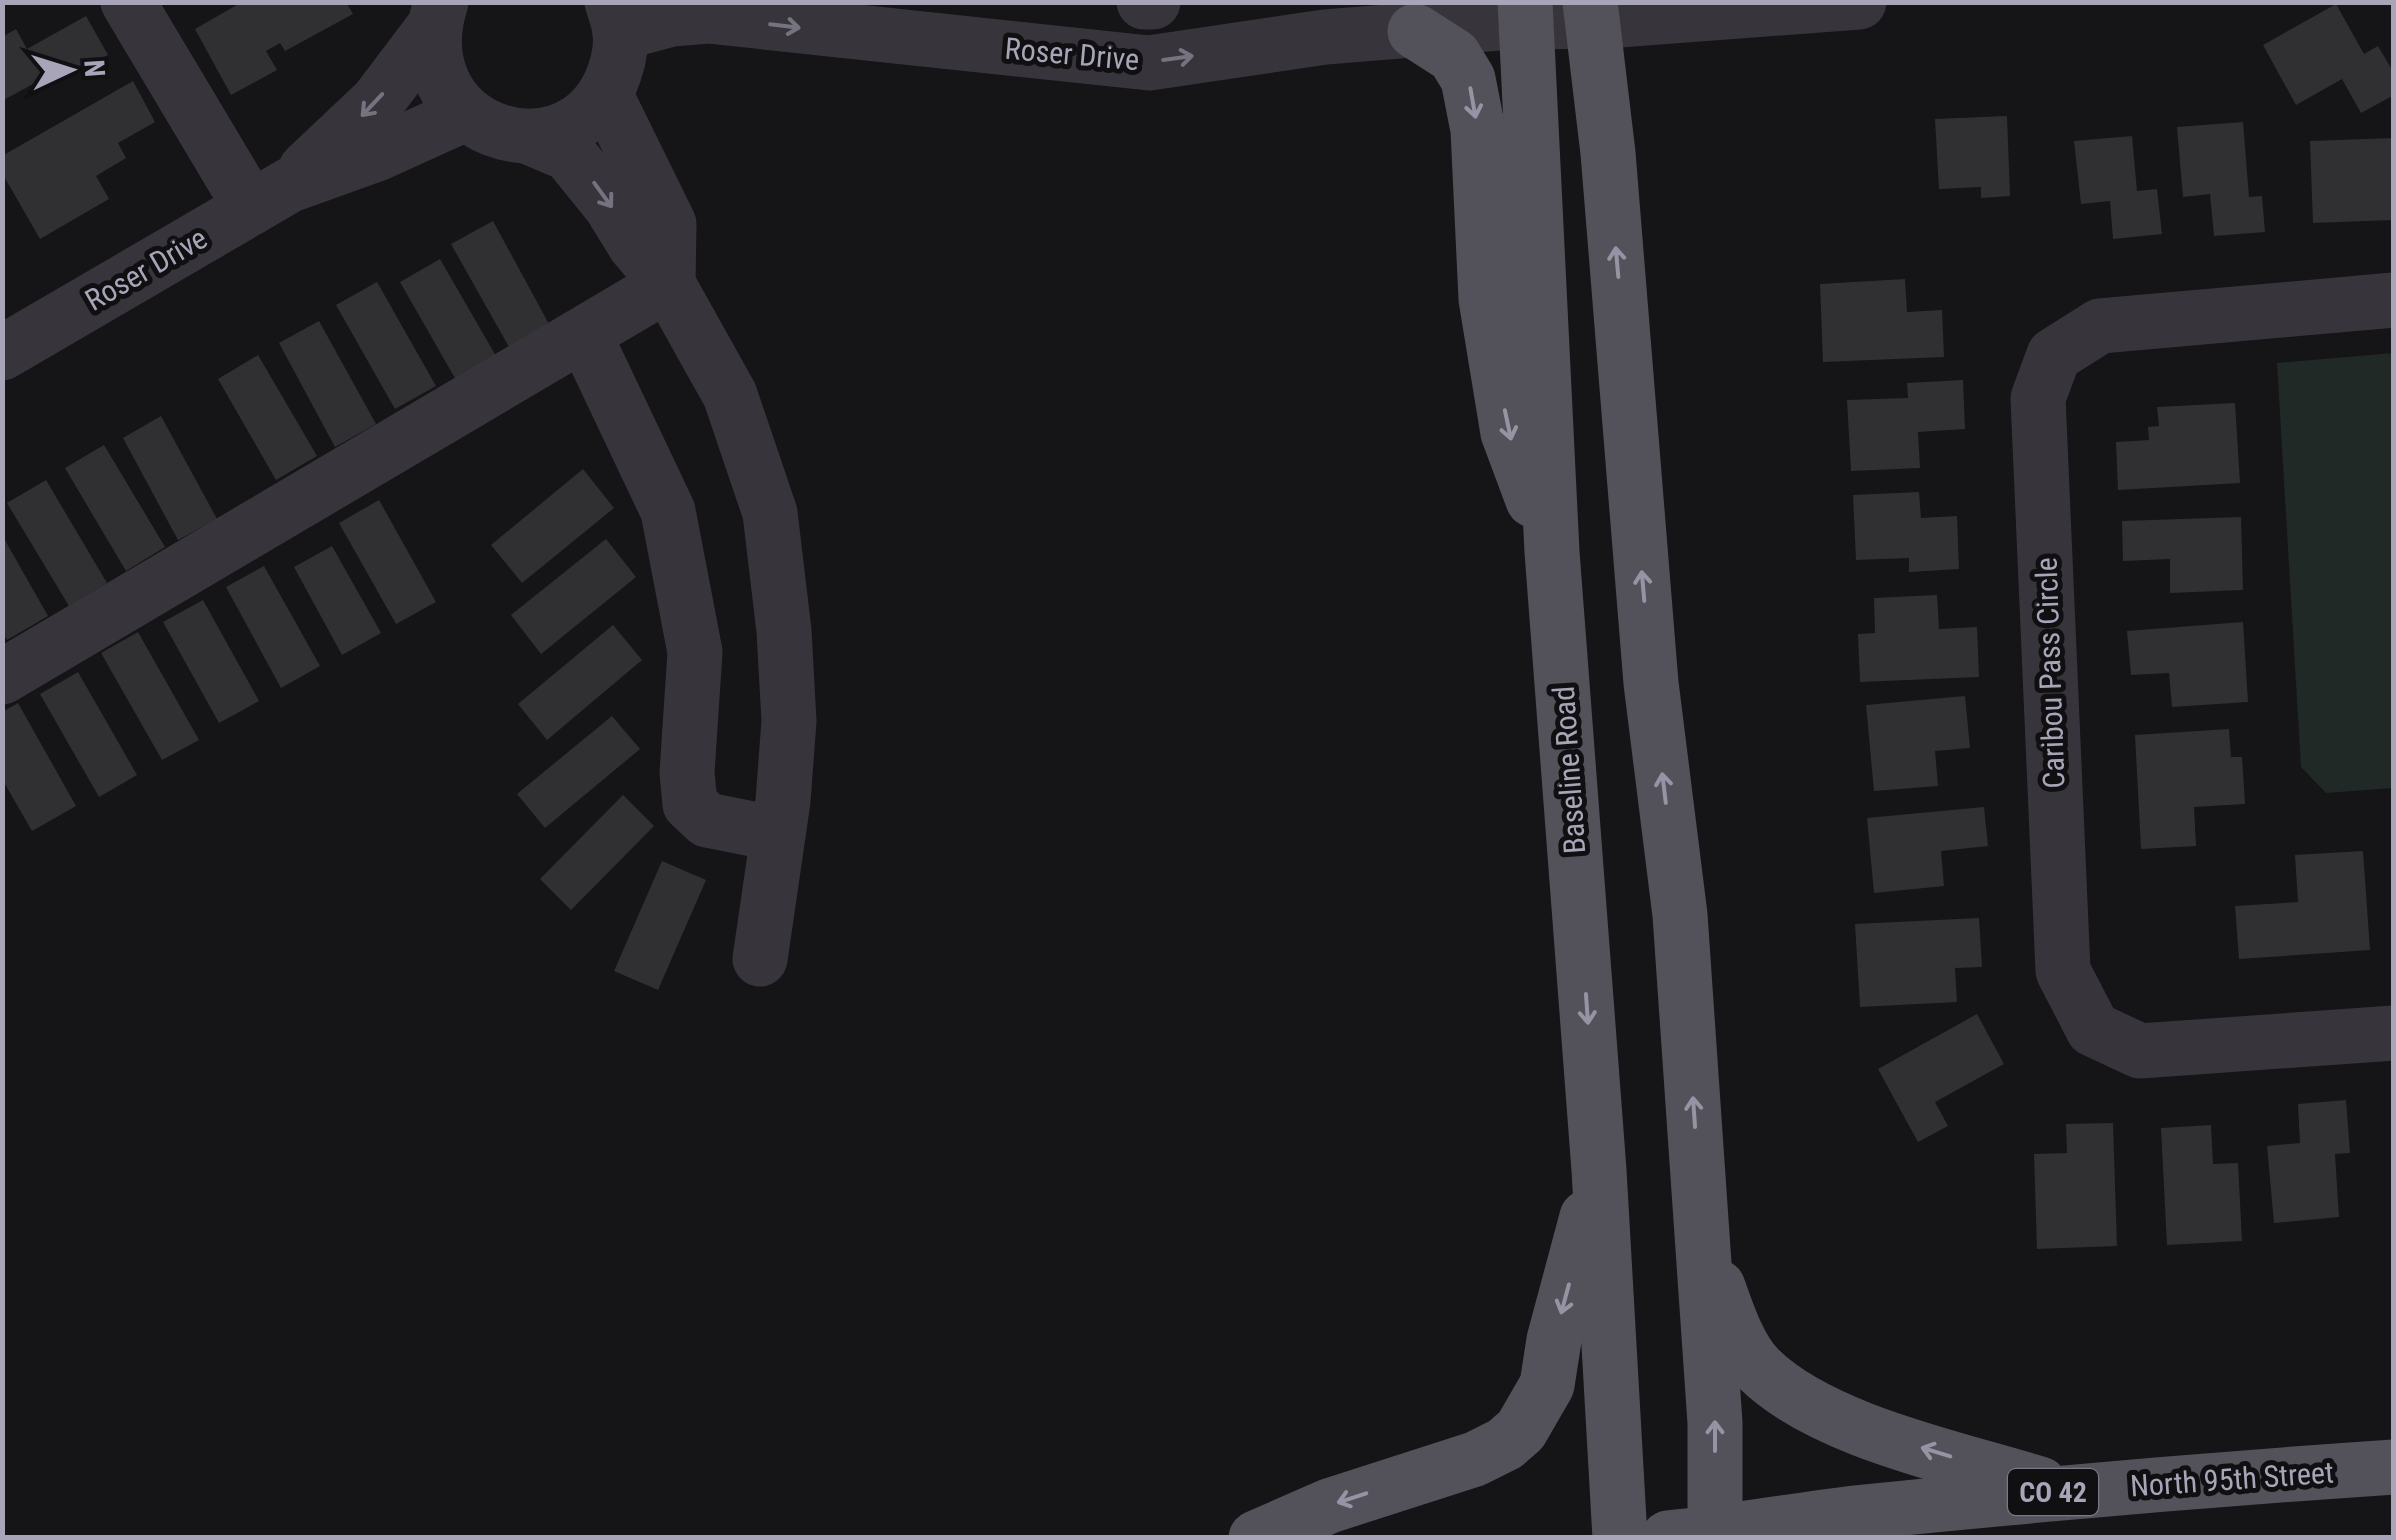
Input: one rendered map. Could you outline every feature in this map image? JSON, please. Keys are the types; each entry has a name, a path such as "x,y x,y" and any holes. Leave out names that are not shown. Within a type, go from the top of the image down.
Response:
{"main road":[{"name":"Baseline Road","path":"1525,12 1552,552 1599,1170 1620,1538"},
{"path":"1591,12 1608,153 1651,683 1680,916 1704,1243 1716,1422 1699,1536"},
{"path":"1415,32 1454,56 1468,79 1478,130 1486,298 1508,433 1552,552"},
{"path":"1256,1538 1329,1506 1475,1459 1522,1430 1547,1385 1554,1340 1599,1170"},
{"path":"1704,1243 1727,1314 1756,1366 1783,1389 1813,1407 1879,1434 2062,1491"},
{"name":"North 95th Street","path":"1699,1536 1778,1521 2062,1491 2394,1468"},
{"path":"1959,1538 2062,1491"}],"street":[{"path":"128,2 221,162 270,196"},
{"name":"Roser Drive","path":"1144,2 1153,2"},
{"name":"Roser Drive","path":"616,18 708,16 1148,62 1325,36 1415,32 1525,12 1859,2"},
{"path":"437,15 435,66 448,95 465,114 493,130 529,136 569,154 668,284 730,394 770,513 784,631 789,722 760,959"},
{"name":"Roser Drive","path":"270,196 377,102 437,15"},
{"path":"529,136 562,130 582,118 605,94 618,66 616,18"},
{"path":"605,94 669,224 668,284"},
{"name":"Roser Drive","path":"7,341 270,196 465,114"},
{"path":"2,676 668,284"},
{"name":"Caribou Pass Circle","path":"2394,300 2100,326 2054,355 2038,398 2063,972 2092,1029 2140,1051 2394,1033"},
{"path":"584,334 668,511 695,652 687,773 690,804 707,820 778,834"}],"shaded area":[{"path":"2393,353 2393,788 2326,793 2301,767 2277,363"}],"building":[{"path":"242,2 346,2 353,14 285,51 280,43 266,51 277,70 231,95 195,29"},
{"path":"2336,4 2364,54 2378,46 2394,73 2394,95 2361,113 2342,79 2296,105 2263,45"},
{"path":"86,16 108,55 60,82 55,72 2,101 2,37 16,29 27,49"},
{"path":"133,81 155,122 118,143 126,158 96,176 109,199 40,239 2,173 2,156"},
{"path":"2007,116 2010,196 1981,198 1981,187 1939,189 1935,119"},
{"path":"2243,122 2249,197 2262,196 2265,232 2214,236 2210,194 2183,197 2177,127"},
{"path":"2132,136 2137,191 2157,189 2162,234 2113,239 2110,201 2081,204 2074,141"},
{"path":"2394,138 2394,220 2313,223 2310,141"},
{"path":"493,221 549,324 509,347 451,244"},
{"path":"440,259 496,356 456,380 400,282"},
{"path":"1905,279 1907,312 1942,310 1944,357 1823,362 1820,284"},
{"path":"377,282 436,386 395,409 336,305"},
{"path":"319,321 376,424 335,447 279,343"},
{"path":"258,355 317,456 276,480 218,379"},
{"path":"1963,380 1965,429 1918,432 1920,468 1851,471 1847,400 1908,398 1907,383"},
{"path":"2235,403 2240,483 2118,490 2116,442 2149,440 2148,427 2159,426 2157,407"},
{"path":"161,416 217,519 178,540 123,438"},
{"path":"104,445 165,547 126,571 65,468"},
{"path":"583,469 614,508 522,583 491,545"},
{"path":"46,480 107,583 69,606 7,503"},
{"path":"1919,492 1921,518 1957,516 1959,569 1909,572 1909,558 1856,560 1853,495"},
{"path":"379,500 436,602 396,624 339,523"},
{"path":"2241,517 2243,590 2170,593 2170,559 2123,561 2122,521"},
{"path":"2,535 48,616 7,640 2,632"},
{"path":"606,539 636,577 541,654 511,615"},
{"path":"332,546 381,633 342,655 294,567"},
{"path":"264,566 320,666 281,688 226,587"},
{"path":"1937,595 1939,629 1977,627 1979,677 1860,682 1858,634 1875,633 1874,598"},
{"path":"203,600 259,701 219,723 163,622"},
{"path":"2243,622 2248,702 2172,707 2169,673 2131,675 2127,631"},
{"path":"613,625 642,660 547,740 518,704"},
{"path":"138,632 199,740 162,760 101,653"},
{"path":"78,672 137,775 99,797 40,694"},
{"path":"1965,696 1970,748 1935,751 1938,786 1874,791 1866,705"},
{"path":"18,703 76,806 32,831 2,779 2,712"},
{"path":"612,716 640,749 545,828 517,794"},
{"path":"2229,729 2231,757 2242,757 2245,804 2194,807 2196,846 2141,849 2135,735"},
{"path":"623,795 654,826 571,910 540,879"},
{"path":"1984,807 1988,846 1941,851 1944,886 1874,893 1867,818"},
{"path":"2363,851 2370,950 2239,959 2235,906 2298,902 2295,855"},
{"path":"662,861 706,880 658,990 614,971"},
{"path":"1979,918 1982,967 1955,968 1957,1002 1860,1007 1855,924"},
{"path":"1977,1014 2004,1064 1935,1102 1948,1126 1918,1142 1878,1069"},
{"path":"2346,1100 2350,1153 2335,1154 2339,1217 2274,1223 2267,1146 2300,1143 2298,1104"},
{"path":"2113,1123 2117,1246 2037,1249 2034,1154 2067,1153 2066,1124"},
{"path":"2211,1125 2213,1164 2238,1163 2242,1241 2167,1245 2161,1128"}]}
